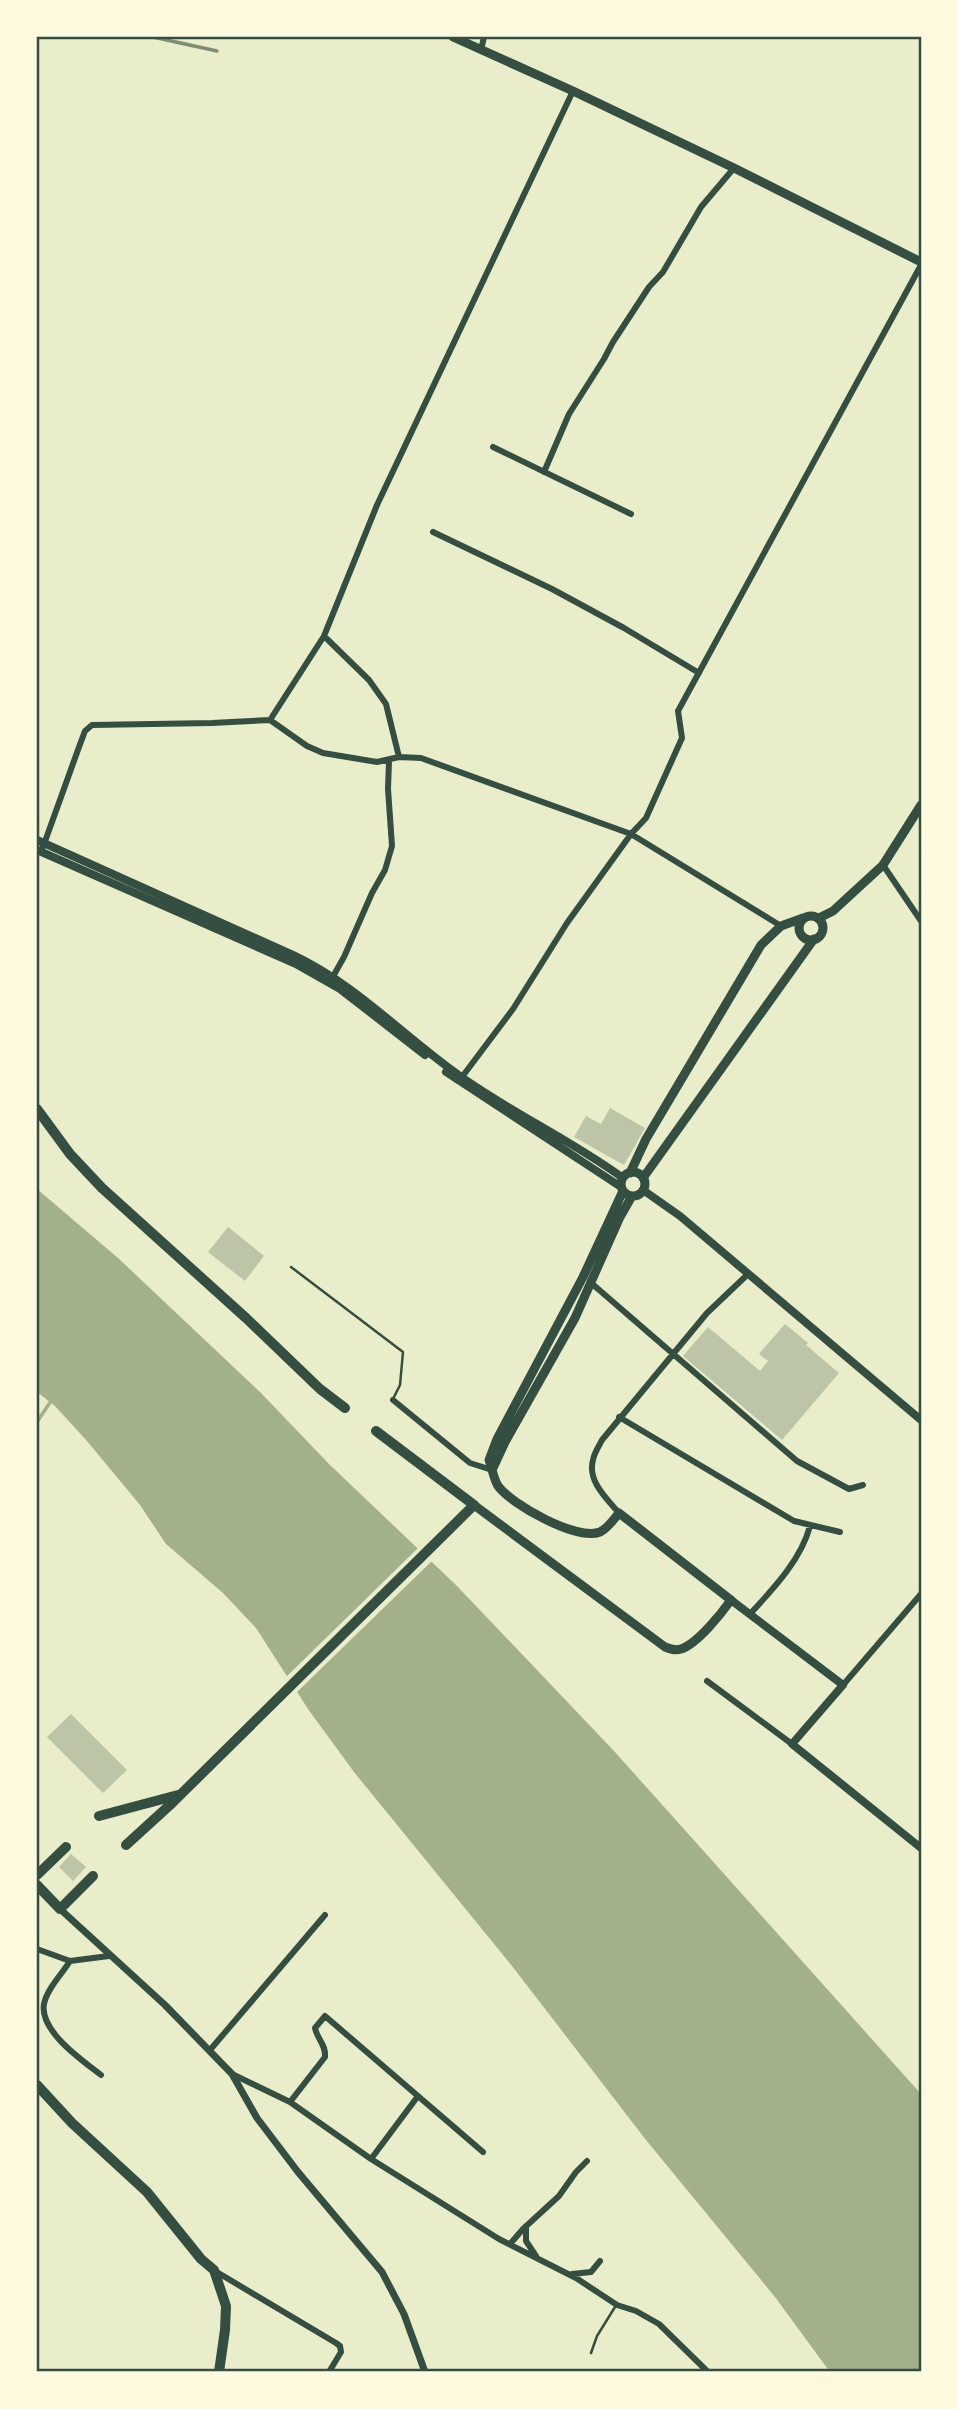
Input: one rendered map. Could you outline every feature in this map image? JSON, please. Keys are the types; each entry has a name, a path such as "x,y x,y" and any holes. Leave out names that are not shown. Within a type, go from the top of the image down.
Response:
{"highway":[{"path":"37,1110 70,1154 102,1188 253,1324 320,1389 345,1408"},
{"path":"126,1845 171,1804 474,1504 376,1431"},
{"path":"99,1816 179,1795"},
{"path":"37,1875 66,1847"},
{"path":"37,1885 60,1909 93,1877"},
{"path":"37,2085 72,2123 147,2192 201,2259 214,2270 226,2306 219,2372"}],"main road":[{"path":"453,37 734,168 921,264"},
{"path":"586,1280 624,1182 646,1139 761,945 781,926 809,916 819,918 833,911 883,865 921,805"},
{"path":"39,846 293,955 331,979 462,1077 624,1182 632,1196"},
{"path":"643,1178 814,939 822,932 823,925 819,918"},
{"path":"803,919 799,926 800,933 806,939 814,939"},
{"path":"331,979 458,1082 624,1182"},
{"path":"624,1182 638,1173 645,1183 643,1190 632,1196 497,1439 489,1460 498,1486 522,1505 569,1531 589,1535 602,1531 619,1513 843,1685 792,1744 921,1847"},
{"path":"643,1190 680,1216 921,1419"},
{"path":"474,1504 665,1647 674,1650 691,1644 731,1600"}],"street":[{"path":"481,50 484,37"},
{"path":"270,720 324,636 377,505 573,91"},
{"path":"544,472 569,414 612,342 663,271 701,207 734,168"},
{"path":"462,1077 513,1009 566,923 631,834 646,818 682,738 678,711 921,264"},
{"path":"493,447 631,514"},
{"path":"433,532 552,589 699,673"},
{"path":"324,636 369,680 386,704 399,757"},
{"path":"39,846 85,731 92,725 270,720 307,746 323,753 377,762 399,757 422,758 631,834 781,926"},
{"path":"331,979 385,870 392,846 389,761"},
{"path":"883,865 921,921"},
{"path":"619,1513 601,1493 595,1481 592,1462 602,1440 707,1313 747,1275"},
{"path":"586,1280 797,1461 849,1489 863,1485"},
{"path":"393,1400 470,1463 492,1470"},
{"path":"619,1417 794,1521 840,1532"},
{"path":"750,1615 777,1585 806,1540 810,1526"},
{"path":"843,1685 921,1594"},
{"path":"707,1681 792,1744"},
{"path":"60,1909 165,2005 232,2074 257,2118 285,2155 382,2272 404,2314 425,2372"},
{"path":"210,2050 326,1915"},
{"path":"37,1949 70,1961 109,1956"},
{"path":"70,1961 40,2008 50,2029 60,2041 101,2075"},
{"path":"290,2102 326,2057 326,2050 316,2035 315,2028 325,2016 483,2151"},
{"path":"232,2074 290,2102 371,2159 510,2244 585,2283 617,2305 636,2311 659,2324 708,2372"},
{"path":"371,2159 418,2096"},
{"path":"510,2244 559,2196 587,2161"},
{"path":"526,2226 526,2241 534,2255 541,2260"},
{"path":"563,2272 591,2272 600,2261"},
{"path":"214,2270 340,2346 339,2358 328,2372"}],"lane":[{"path":"291,1267 403,1352 400,1385 393,1400"},
{"path":"591,2353 597,2336 617,2305"}],"shaded area":[{"path":"37,1189 118,1258 261,1393 328,1463 457,1586 614,1751 921,2094 921,2372 830,2372 775,2297 646,2140 512,1966 354,1772 308,1709 256,1628 223,1593 166,1544 140,1505 87,1441 55,1406 37,1392"}],"pier":[{"path":"420,1546 434,1559 295,1694 285,1678"}],"building":[{"path":"610,1108 645,1128 624,1165 574,1137 586,1116 601,1124"},
{"path":"228,1227 264,1256 245,1281 208,1252"},
{"path":"785,1324 839,1373 782,1440 683,1356 708,1327 760,1371 768,1361 759,1354"},
{"path":"71,1714 127,1770 103,1793 47,1737"},
{"path":"71,1854 86,1867 73,1881 59,1867"}],"waterway":[{"path":"37,1422 51,1401"}],"railway":[{"path":"153,37 217,51"}]}
